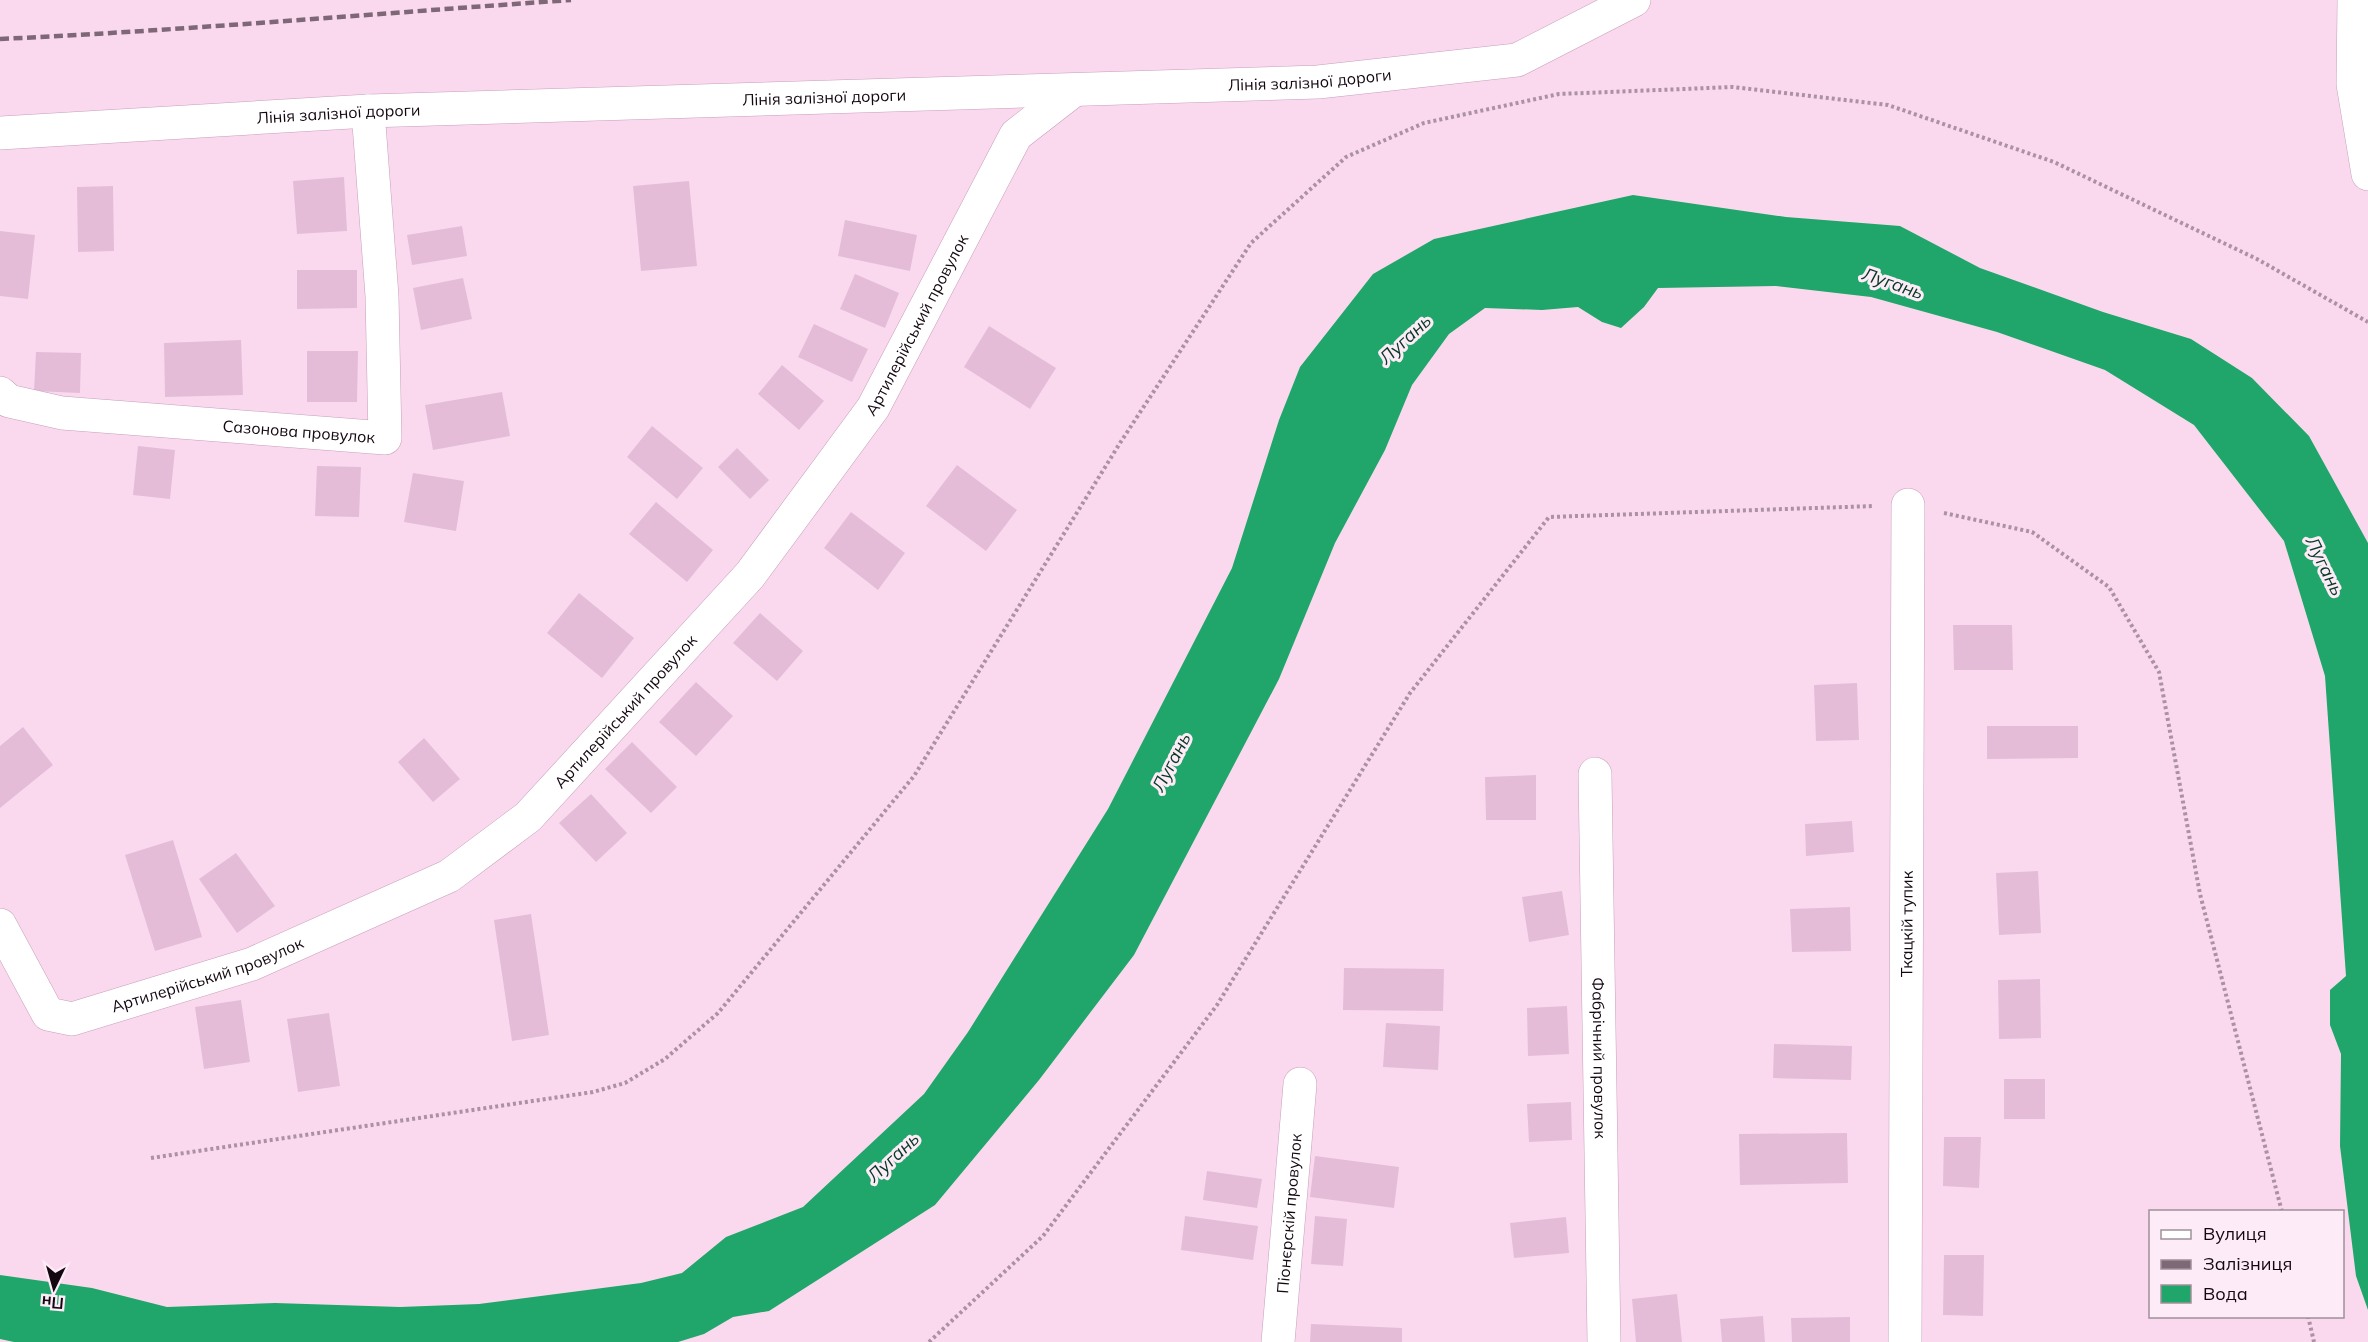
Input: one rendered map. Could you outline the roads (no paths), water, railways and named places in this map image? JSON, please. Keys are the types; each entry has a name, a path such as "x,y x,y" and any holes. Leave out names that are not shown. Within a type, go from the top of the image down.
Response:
{"street":[{"name":"Лінія залізної дороги","path":"0,133 368,111 1318,82 1517,60 1634,0"},
{"path":"2354,0 2354,84 2368,174"},
{"name":"Артилерійський провулок","path":"0,925 48,1014 72,1019 252,964 449,876 528,817 757,566 873,408 1016,135 1074,90"},
{"name":"Сазонова провулок","path":"0,393 9,401 62,413 385,438 382,296 368,111"},
{"name":"Ткацкій тупик","path":"1905,1342 1908,505"},
{"name":"Фабрічний провулок","path":"1595,774 1604,1342"},
{"name":"Піонєрскій провулок","path":"1278,1342 1300,1084"}],"water":[{"name":"Лугань","path":"1633,195 1786,217 1900,226 1980,268 2103,312 2191,339 2252,378 2309,436 2368,543 2368,1310 2356,1276 2340,1146 2341,1054 2330,1025 2330,990 2346,976 2325,676 2284,541 2194,425 2105,370 1997,332 1871,297 1776,286 1658,288 1644,307 1621,328 1602,322 1578,307 1542,310 1485,308 1449,334 1412,385 1385,450 1335,543 1279,679 1134,955 1039,1080 935,1205 769,1311 733,1317 704,1334 678,1342 14,1342 0,1339 0,1275 92,1288 167,1307 275,1303 400,1307 479,1304 641,1283 682,1273 726,1237 803,1207 924,1094 968,1032 1108,809 1232,568 1279,420 1300,367 1373,274 1434,239"}],"railway":[{"path":"0,39 571,0"}]}
